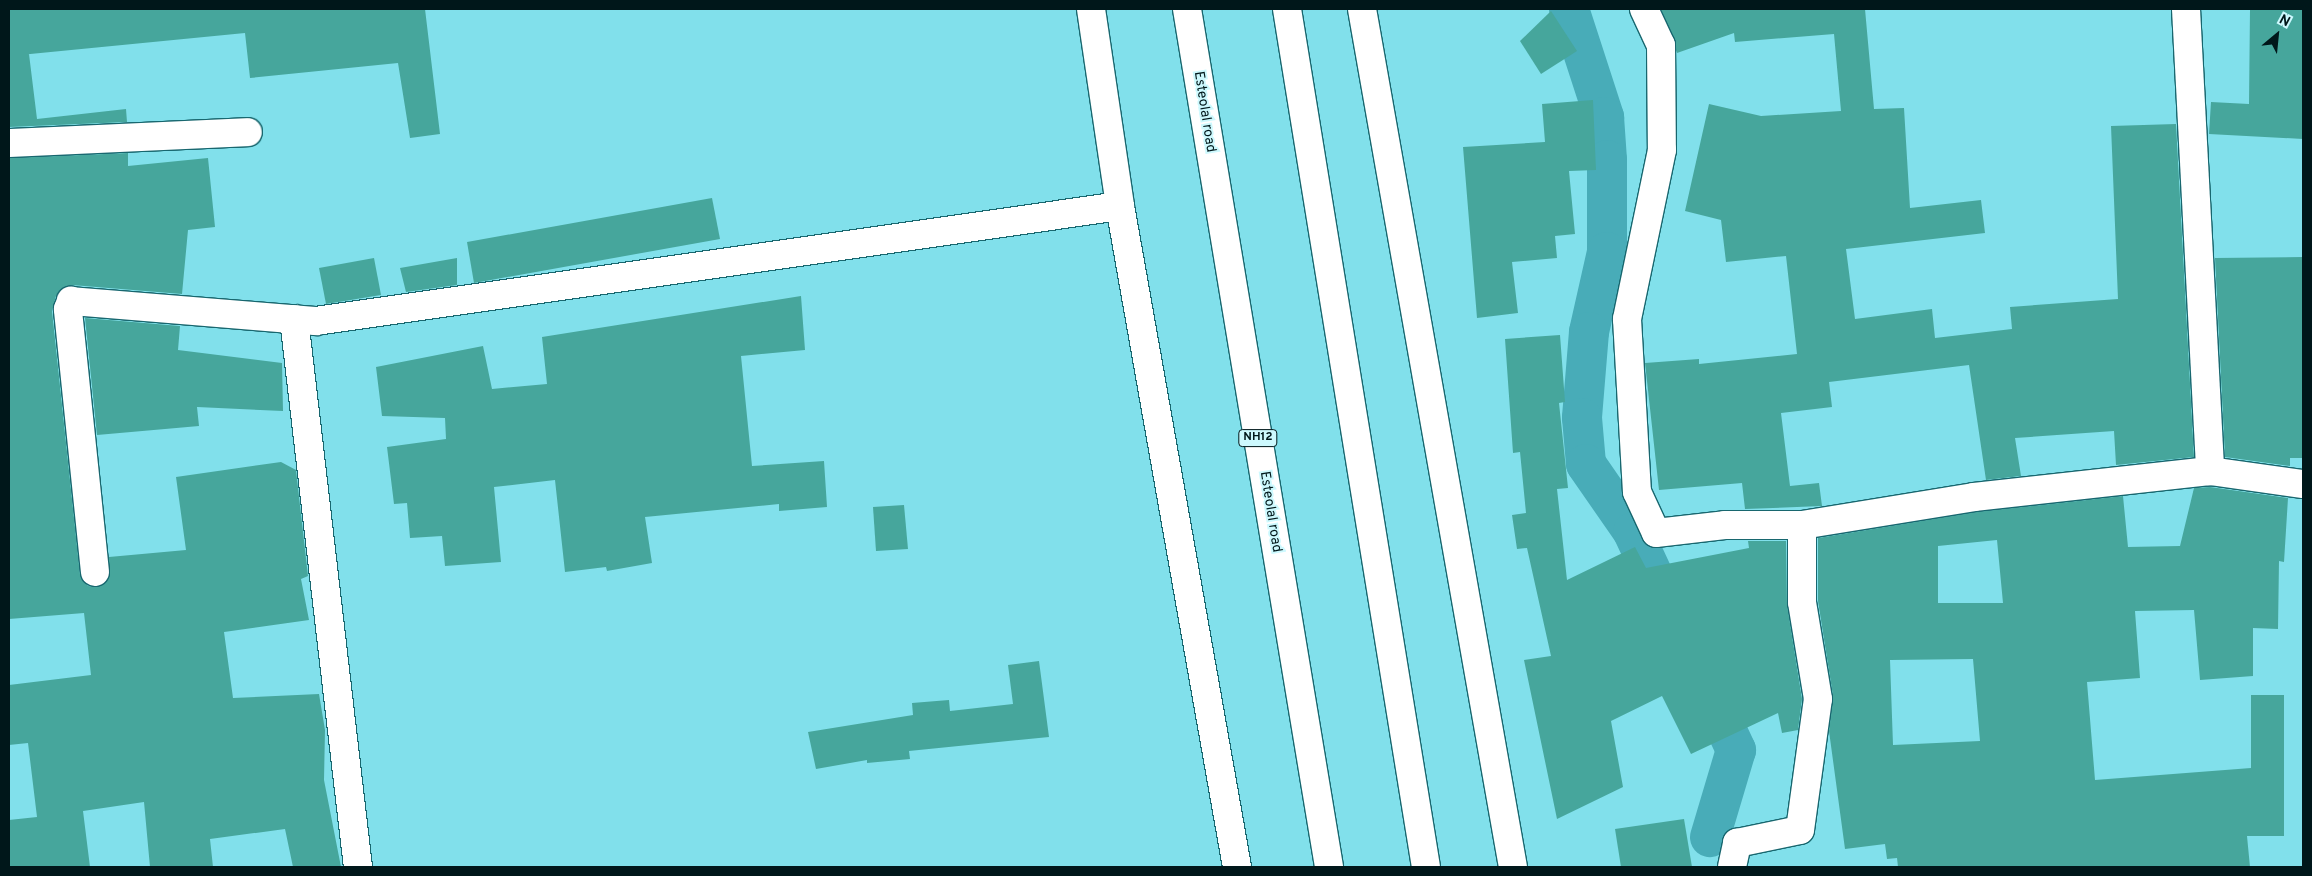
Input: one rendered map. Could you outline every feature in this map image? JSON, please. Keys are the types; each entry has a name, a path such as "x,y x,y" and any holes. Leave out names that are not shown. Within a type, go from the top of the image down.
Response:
{"main road":[{"path":"1092,9 1120,206 1237,867"},
{"name":"Esteolal road","path":"1187,9 1329,867"},
{"path":"1287,9 1426,867"},
{"path":"1362,9 1513,867"},
{"path":"1644,9 1661,44 1662,150 1627,319 1637,492 1656,533 1726,525 1802,525 1974,497 2210,471 2303,484"},
{"path":"2186,9 2210,471"},
{"path":"9,143 248,132"},
{"path":"95,572 68,309 71,301 316,321 1120,206"},
{"path":"294,319 358,867"},
{"path":"1732,867 1737,843 1800,830 1818,698 1802,602 1802,525"}],"building":[{"path":"9,9 425,9 440,134 410,138 398,63 250,78 245,33 29,54 37,119 126,109 127,122 9,127"},
{"path":"1661,9 1865,9 1874,109 1904,108 1910,208 1981,200 1985,233 1846,249 1855,319 1932,309 1935,338 2012,329 2010,307 2118,299 2111,126 2176,124 2194,457 2116,465 2114,431 2015,438 2021,476 1986,480 1969,365 1829,382 1832,407 1781,413 1790,486 1819,483 1822,506 1745,509 1742,483 1659,490 1645,363 1699,359 1699,364 1797,354 1786,256 1726,262 1721,220 1685,211 1709,104 1761,116 1841,111 1834,34 1735,42 1734,33 1677,53"},
{"path":"2250,9 2302,9 2303,139 2209,134 2211,102 2249,104"},
{"path":"1551,11 1577,51 1541,74 1520,41"},
{"path":"1593,100 1596,170 1569,171 1575,234 1555,236 1557,258 1512,262 1518,313 1477,318 1463,147 1545,142 1542,104"},
{"path":"128,153 128,166 208,158 215,227 188,230 182,294 72,285 56,296 52,311 80,574 88,586 97,587 109,578 109,557 186,550 176,477 281,462 296,470 308,576 301,579 309,620 224,632 233,698 319,694 325,730 324,780 341,867 293,867 285,829 210,839 213,867 150,867 144,802 83,811 90,867 9,867 9,820 37,817 28,743 9,745 9,685 91,675 84,613 9,619 9,158"},
{"path":"712,198 720,239 474,283 467,242"},
{"path":"2303,257 2303,458 2290,458 2290,466 2225,457 2215,258"},
{"path":"374,258 381,295 326,304 319,268"},
{"path":"457,258 457,285 406,292 400,268"},
{"path":"801,296 805,350 741,356 752,466 824,461 827,507 779,511 779,504 645,517 652,563 607,571 606,567 565,572 555,480 494,487 501,562 445,566 442,536 410,538 407,503 394,504 387,447 446,439 445,418 382,416 376,367 483,346 492,389 547,384 542,337"},
{"path":"85,318 180,326 178,350 282,363 283,411 197,407 199,426 97,435"},
{"path":"1560,335 1565,402 1559,403 1568,488 1557,489 1567,580 1635,547 1646,568 1749,548 1748,541 1786,541 1787,604 1802,699 1798,730 1782,733 1778,713 1691,754 1662,696 1611,721 1623,787 1557,819 1524,660 1551,656 1527,548 1517,549 1512,515 1526,513 1520,452 1513,453 1505,339"},
{"path":"2210,487 2288,498 2284,562 2279,561 2278,629 2253,628 2253,676 2200,680 2194,610 2135,611 2140,678 2087,682 2095,780 2251,768 2251,695 2284,695 2284,836 2247,836 2250,867 1898,867 1897,858 1887,859 1885,844 1845,849 1829,731 1833,696 1818,601 1818,538 1976,512 2123,496 2128,547 2180,546 2194,488","holes":["1997,540 2003,603 1938,603 1938,546","1973,659 1980,741 1893,745 1890,660"]},
{"path":"904,505 908,549 876,551 873,507"},
{"path":"1039,661 1049,737 909,751 910,759 867,763 867,760 816,769 808,732 913,715 912,703 949,700 950,711 1013,704 1008,665"},
{"path":"1684,819 1692,867 1621,867 1615,829"}],"waterway":[{"path":"1569,9 1604,117 1607,160 1607,252 1589,332 1582,418 1586,464 1633,532 1673,618"},
{"path":"1706,686 1736,750 1710,837"}]}
